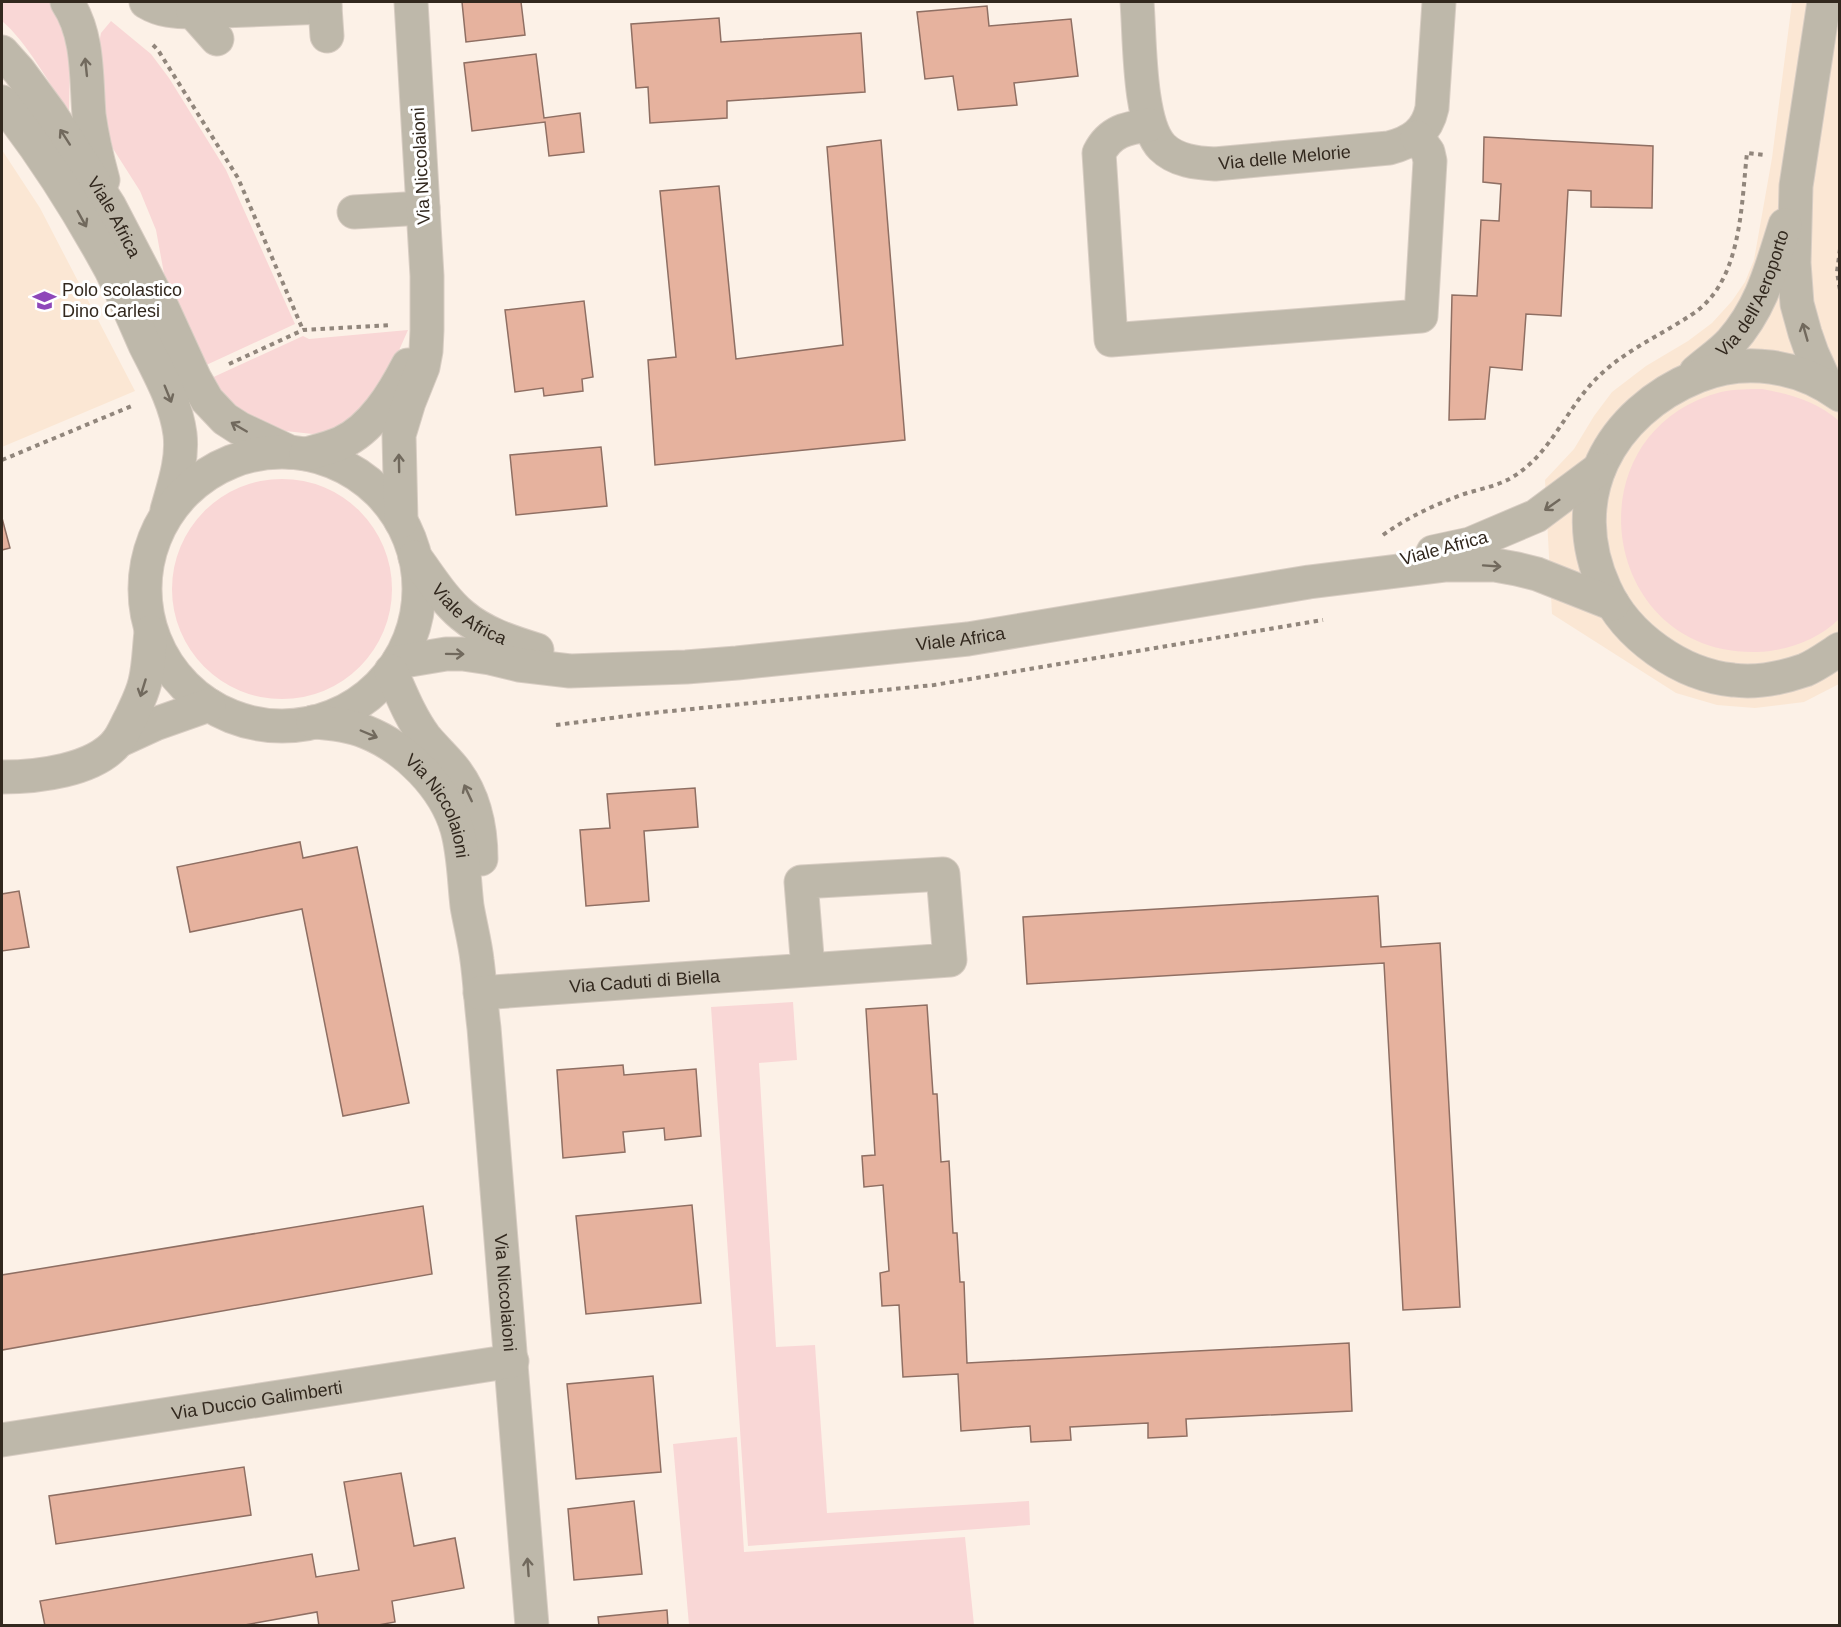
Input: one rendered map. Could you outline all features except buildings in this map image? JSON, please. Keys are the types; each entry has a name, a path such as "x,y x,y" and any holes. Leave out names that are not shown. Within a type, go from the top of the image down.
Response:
{"street":[{"path":"67,2 74,11 83,44 94,147 110,207"},
{"path":"146,2 158,9 193,12 326,15"},
{"name":"Via Niccolaioni","path":"401,521 399,435 423,367 428,330 411,2"},
{"name":"Via delle Melorie","path":"1137,2 1145,103 1149,125 1161,146 1168,153 1206,164 1389,148 1417,137"},
{"path":"1149,125 1125,129 1113,134 1105,142 1100,153 1111,340 1421,316 1430,161 1428,152 1417,137 1428,125 1432,108 1439,2"},
{"name":"Via dell'Aeroporto","path":"1684,381 1729,344 1747,323 1760,302 1798,173 1829,5"},
{"path":"193,12 217,39"},
{"name":"Viale Africa","path":"2,52 50,113 110,207 163,309 195,379 216,411 238,428 299,453 331,462 359,477 383,496 401,521 415,556 444,596 461,615 474,624 489,633 525,646 608,670"},
{"name":"Viale Africa","path":"2,102 24,130 77,210 111,272 166,391 180,433 179,466 165,517 152,544 146,573 145,602 151,631 171,670 193,694 209,705 247,721 273,726 295,726 345,710 364,699 379,686 394,667 412,630 417,612 418,581 415,556"},
{"name":"Via dell'Aeroporto","path":"1798,173 1794,262 1797,304 1812,353 1833,391"},
{"path":"354,212 423,208"},
{"path":"299,453 343,442 371,421 396,386 428,330"},
{"name":"Viale Africa","path":"1833,391 1810,377 1770,366 1746,365 1716,368 1684,381 1634,416 1613,440 1599,469 1591,495 1590,531 1597,569 1613,604 1642,638 1661,653 1705,674 1732,680 1767,680 1807,669 1839,649"},
{"name":"Viale Africa","path":"165,517 196,482 220,467 262,454 299,453"},
{"name":"Viale Africa","path":"1309,582 1470,544 1510,529 1536,516 1599,469"},
{"name":"Viale Africa","path":"394,667 446,654 463,654 541,668 570,671 608,670 696,666 936,643 1309,582 1446,565 1495,565 1537,574 1613,604"},
{"path":"118,741 137,704 145,682 151,631"},
{"name":"Via Niccolaioni","path":"394,667 417,724 425,737 454,769 474,805 482,849 481,912 477,960"},
{"path":"2,777 24,777 70,768 99,757 118,741 155,724 209,705"},
{"name":"Via Niccolaioni","path":"313,722 334,723 378,738 414,764 437,789 457,829 467,907 477,960 512,1361 532,1626"},
{"name":"Via Caduti di Biella","path":"480,993 950,960 943,874 801,882 808,969"},
{"name":"Via Duccio Galimberti","path":"2,1440 512,1361"}],"path":[{"path":"148,41 158,50 238,178 303,330 224,366"},
{"path":"1381,537 1403,521 1424,510 1509,480 1533,463 1577,400 1595,380 1631,350 1691,315 1711,300 1723,278 1733,248 1748,153 1798,173"},
{"path":"1839,249 1837,272 1839,290"},
{"path":"2,460 141,402"}],"shaded area":[{"path":"2,2 50,2 58,14 64,27 69,55 69,113 29,52 2,21"},
{"path":"1792,2 1839,2 1839,684 1804,702 1755,708 1717,705 1676,693 1552,614 1545,480 1574,449 1612,392 1646,366 1688,341 1712,323 1745,282 1754,260 1772,158"},
{"path":"111,21 151,54 169,78 226,170 295,324 202,367 165,279 156,230 140,191 105,136 99,43 101,33"},
{"name":"Polo scolastico Dino Carlesi","path":"2,150 40,208 135,391 2,447"},
{"path":"408,330 393,364 361,409 343,425 332,431 313,434 285,431 259,422 229,407 207,380 303,336 309,339"},
{"path":"1762,389 1803,400 1831,414 1839,421 1839,619 1821,633 1801,643 1757,652 1704,644 1663,619 1636,582 1622,539 1623,493 1640,450 1672,415 1721,392"},
{"path":"271,479 293,479 324,487 343,497 360,511 374,528 384,547 390,567 392,589 390,611 384,631 374,650 360,667 343,681 324,691 293,699 271,699 230,686 212,674 197,659 180,631 172,600 172,578 185,537 197,519 212,504 240,487"},
{"path":"793,1002 797,1060 759,1063 776,1347 815,1345 827,1513 1029,1501 1030,1525 748,1546 711,1007"},
{"path":"737,1437 744,1552 965,1537 974,1625 689,1625 673,1444"}],"place":[{"name":"Polo scolastico Dino Carlesi","path":"44,300"}]}
